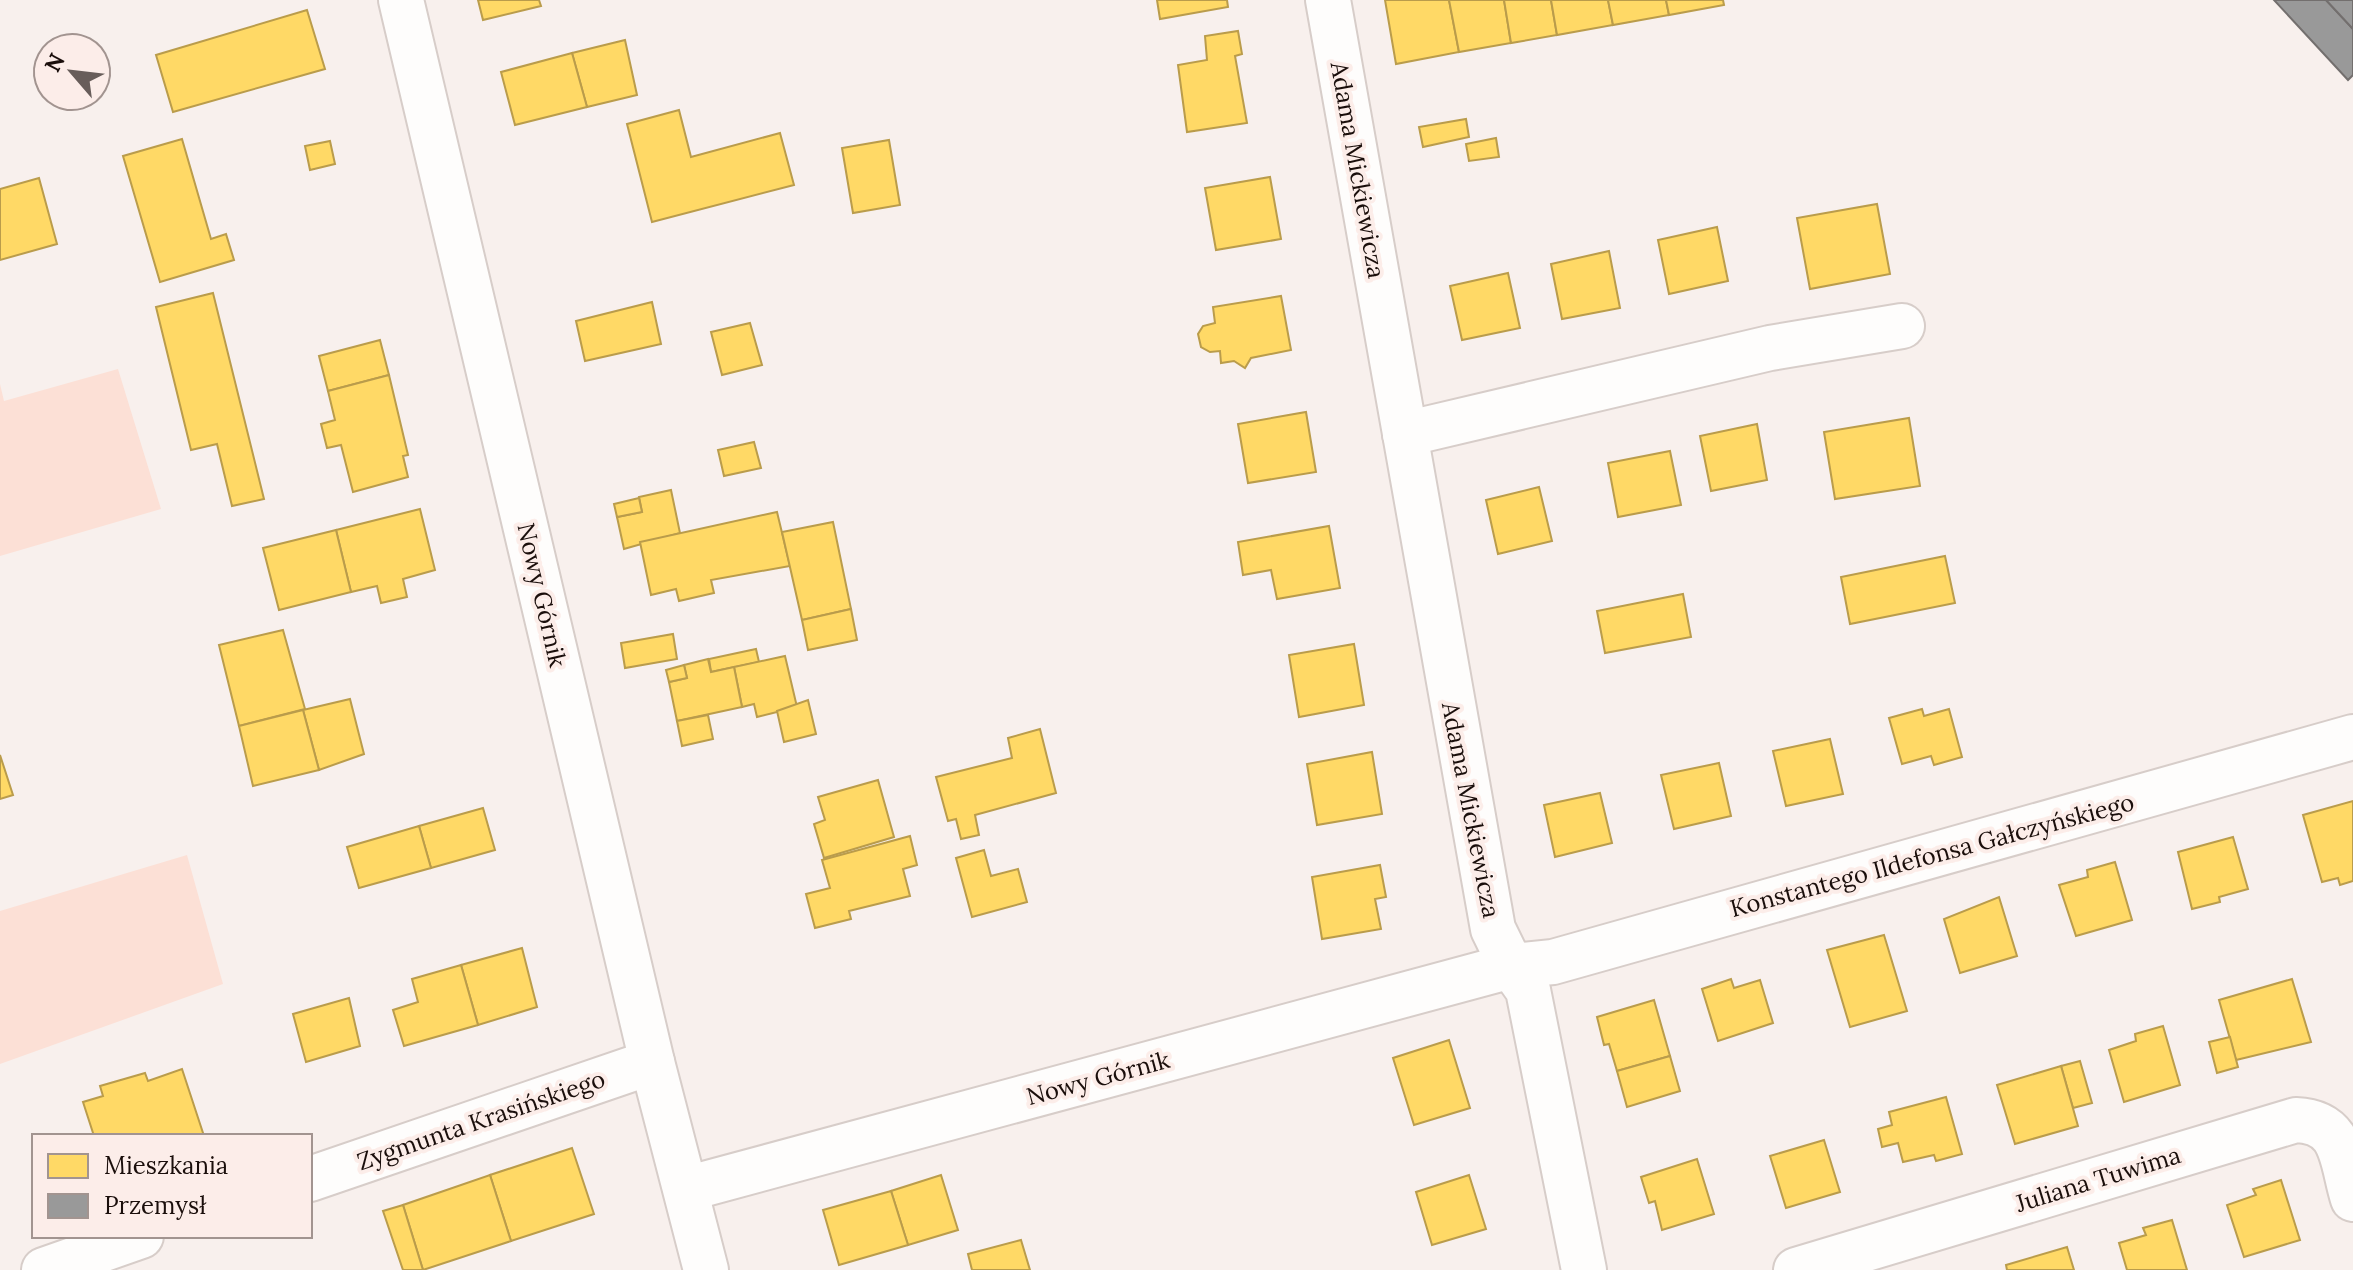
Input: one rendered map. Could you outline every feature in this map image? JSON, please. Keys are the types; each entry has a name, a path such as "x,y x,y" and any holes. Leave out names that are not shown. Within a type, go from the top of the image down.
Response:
{"street":[{"name":"Nowy Górnik","path":"401,0 652,1062 706,1270"},
{"name":"Adama Mickiewicza","path":"1328,0 1493,929 1511,966 1528,990 1584,1270"},
{"path":"1405,434 1770,348 1902,326"},
{"name":"Konstantego Ildefonsa Gałczyńskiego","path":"1511,966 1553,962 2353,737"},
{"name":"Nowy Górnik","path":"686,1189 1511,966"},
{"name":"Zygmunta Krasińskiego","path":"312,1178 652,1062"},
{"name":"Juliana Tuwima","path":"1796,1270 2296,1120 2319,1124 2336,1136 2353,1199"},
{"path":"44,1270 135,1238"}],"shaded area":[{"path":"118,369 161,509 0,556 0,384 4,401"},
{"path":"187,855 223,984 0,1064 0,911"}],"building: Mieszkania":[{"path":"478,0 539,0 541,6 483,20"},
{"path":"1157,0 1227,0 1228,7 1160,19"},
{"path":"1385,0 1449,0 1459,52 1396,64"},
{"path":"1449,0 1504,0 1511,43 1459,52"},
{"path":"1504,0 1551,0 1557,35 1511,43"},
{"path":"1551,0 1608,0 1613,25 1557,35"},
{"path":"1608,0 1666,0 1669,15 1613,25"},
{"path":"1666,0 1723,0 1724,5 1669,15"},
{"path":"307,10 325,69 173,112 156,55"},
{"path":"1238,31 1242,54 1235,56 1247,123 1187,132 1178,65 1207,60 1205,36"},
{"path":"625,40 637,95 587,107 572,53"},
{"path":"572,53 587,107 515,125 501,72"},
{"path":"679,110 691,157 780,133 794,185 652,222 627,124"},
{"path":"1466,119 1469,137 1423,147 1419,127"},
{"path":"1496,138 1499,157 1469,161 1466,144"},
{"path":"182,139 211,239 226,234 234,260 160,282 123,156"},
{"path":"889,140 900,205 853,213 842,148"},
{"path":"330,141 335,164 310,170 305,146"},
{"path":"1270,177 1281,239 1216,250 1205,188"},
{"path":"39,178 57,244 0,260 0,189"},
{"path":"1877,204 1890,274 1810,289 1797,218"},
{"path":"1717,227 1728,281 1669,294 1658,240"},
{"path":"1609,251 1620,308 1562,319 1551,264"},
{"path":"1508,273 1520,328 1462,340 1450,286"},
{"path":"213,293 264,499 232,506 217,444 191,450 156,307"},
{"path":"1281,296 1291,350 1251,358 1245,368 1234,361 1221,363 1220,351 1210,352 1201,347 1198,334 1203,326 1215,323 1213,307"},
{"path":"652,302 661,344 585,361 576,321"},
{"path":"750,323 762,365 722,375 711,332"},
{"path":"380,340 389,375 328,391 319,356"},
{"path":"389,375 408,455 403,456 408,477 353,492 341,445 327,448 321,424 335,420 328,391"},
{"path":"1306,412 1316,472 1248,483 1238,424"},
{"path":"1909,418 1920,486 1835,499 1824,432"},
{"path":"1757,424 1767,480 1711,491 1700,436"},
{"path":"754,442 761,468 724,476 718,450"},
{"path":"1670,451 1681,505 1618,517 1608,463"},
{"path":"1539,487 1552,541 1498,554 1486,500"},
{"path":"671,490 680,533 624,549 617,517 642,512 639,497"},
{"path":"639,498 642,512 617,517 614,504"},
{"path":"420,509 435,570 403,579 407,597 381,603 377,586 351,592 336,530"},
{"path":"777,512 790,566 711,580 714,593 679,601 676,589 651,595 640,542"},
{"path":"833,522 851,609 802,620 782,532"},
{"path":"1329,526 1340,588 1277,599 1271,570 1243,575 1238,542"},
{"path":"336,530 351,592 279,610 263,548"},
{"path":"1945,556 1955,603 1850,624 1841,577"},
{"path":"1683,594 1691,637 1605,653 1597,611"},
{"path":"851,609 857,640 808,650 802,620"},
{"path":"283,630 305,709 239,726 219,645"},
{"path":"673,634 677,659 625,668 621,643"},
{"path":"1354,644 1364,705 1299,717 1289,655"},
{"path":"756,649 759,662 711,672 709,659"},
{"path":"785,656 797,707 757,717 754,704 742,707 734,667"},
{"path":"708,659 711,672 734,667 742,707 677,721 669,682 687,678 684,665"},
{"path":"684,665 687,678 669,682 666,670"},
{"path":"350,699 364,754 319,770 303,710"},
{"path":"808,700 816,734 784,742 777,711"},
{"path":"1922,709 1924,716 1949,709 1962,757 1934,765 1931,756 1902,764 1889,718"},
{"path":"303,710 319,770 253,786 239,726"},
{"path":"708,715 713,739 682,746 677,721"},
{"path":"1040,729 1056,793 975,815 979,835 961,839 956,819 948,821 936,777 1012,758 1008,738"},
{"path":"1830,739 1843,794 1786,806 1773,751"},
{"path":"1372,752 1382,814 1317,825 1307,764"},
{"path":"0,755 13,795 0,799"},
{"path":"1719,763 1731,816 1674,829 1661,775"},
{"path":"878,780 894,837 824,858 814,824 825,820 818,797"},
{"path":"1600,793 1612,843 1555,857 1544,805"},
{"path":"2353,801 2353,881 2340,885 2338,878 2322,882 2303,815"},
{"path":"483,808 495,850 431,868 419,826"},
{"path":"419,826 431,868 359,888 347,847"},
{"path":"910,836 917,865 903,869 910,896 849,911 851,919 815,928 806,894 830,888 822,860"},
{"path":"2233,837 2248,889 2219,897 2220,902 2192,909 2178,852"},
{"path":"984,850 991,876 1018,869 1027,902 972,917 956,858"},
{"path":"2115,862 2132,920 2076,936 2059,885 2088,877 2087,870"},
{"path":"1380,865 1386,897 1375,899 1381,929 1322,939 1312,877"},
{"path":"1999,897 2017,956 1960,973 1944,919"},
{"path":"1884,935 1907,1011 1850,1027 1827,950"},
{"path":"522,948 537,1007 478,1025 461,965"},
{"path":"461,965 478,1025 404,1046 393,1010 418,1002 412,979"},
{"path":"1731,979 1734,988 1760,980 1773,1023 1718,1041 1702,989"},
{"path":"2292,979 2311,1042 2236,1060 2219,1000"},
{"path":"349,998 360,1046 306,1062 293,1014"},
{"path":"1654,1000 1670,1056 1617,1071 1609,1044 1604,1045 1597,1017"},
{"path":"2163,1026 2180,1085 2124,1102 2109,1050 2136,1041 2135,1034"},
{"path":"2230,1037 2238,1067 2217,1073 2209,1042"},
{"path":"1449,1040 1470,1108 1414,1125 1393,1058"},
{"path":"1670,1056 1680,1091 1627,1107 1617,1071"},
{"path":"2080,1061 2092,1103 2073,1108 2061,1066"},
{"path":"2061,1066 2078,1126 2015,1144 1997,1085"},
{"path":"182,1069 203,1134 93,1134 83,1102 103,1096 100,1086 145,1073 148,1081"},
{"path":"1946,1097 1962,1154 1936,1161 1934,1155 1903,1162 1898,1143 1882,1147 1878,1129 1892,1125 1889,1112"},
{"path":"1824,1140 1840,1192 1786,1208 1770,1156"},
{"path":"572,1148 594,1214 511,1241 490,1175"},
{"path":"1697,1159 1714,1214 1662,1230 1655,1201 1649,1203 1641,1177"},
{"path":"490,1175 511,1241 423,1270 403,1205"},
{"path":"941,1175 958,1230 908,1245 891,1191"},
{"path":"1469,1175 1486,1229 1432,1245 1416,1192"},
{"path":"2281,1180 2300,1240 2244,1257 2227,1205 2256,1195 2253,1189"},
{"path":"891,1191 908,1245 839,1265 823,1210"},
{"path":"403,1205 423,1270 403,1270 383,1211"},
{"path":"2172,1220 2187,1270 2127,1270 2119,1243 2146,1235 2143,1228"},
{"path":"1021,1240 1030,1270 972,1270 968,1254"},
{"path":"2067,1247 2074,1270 2007,1270 2006,1265"}],"building: Przemysł":[{"path":"2274,0 2326,0 2353,29 2353,75 2348,80"},
{"path":"2326,0 2353,0 2353,29"}]}
